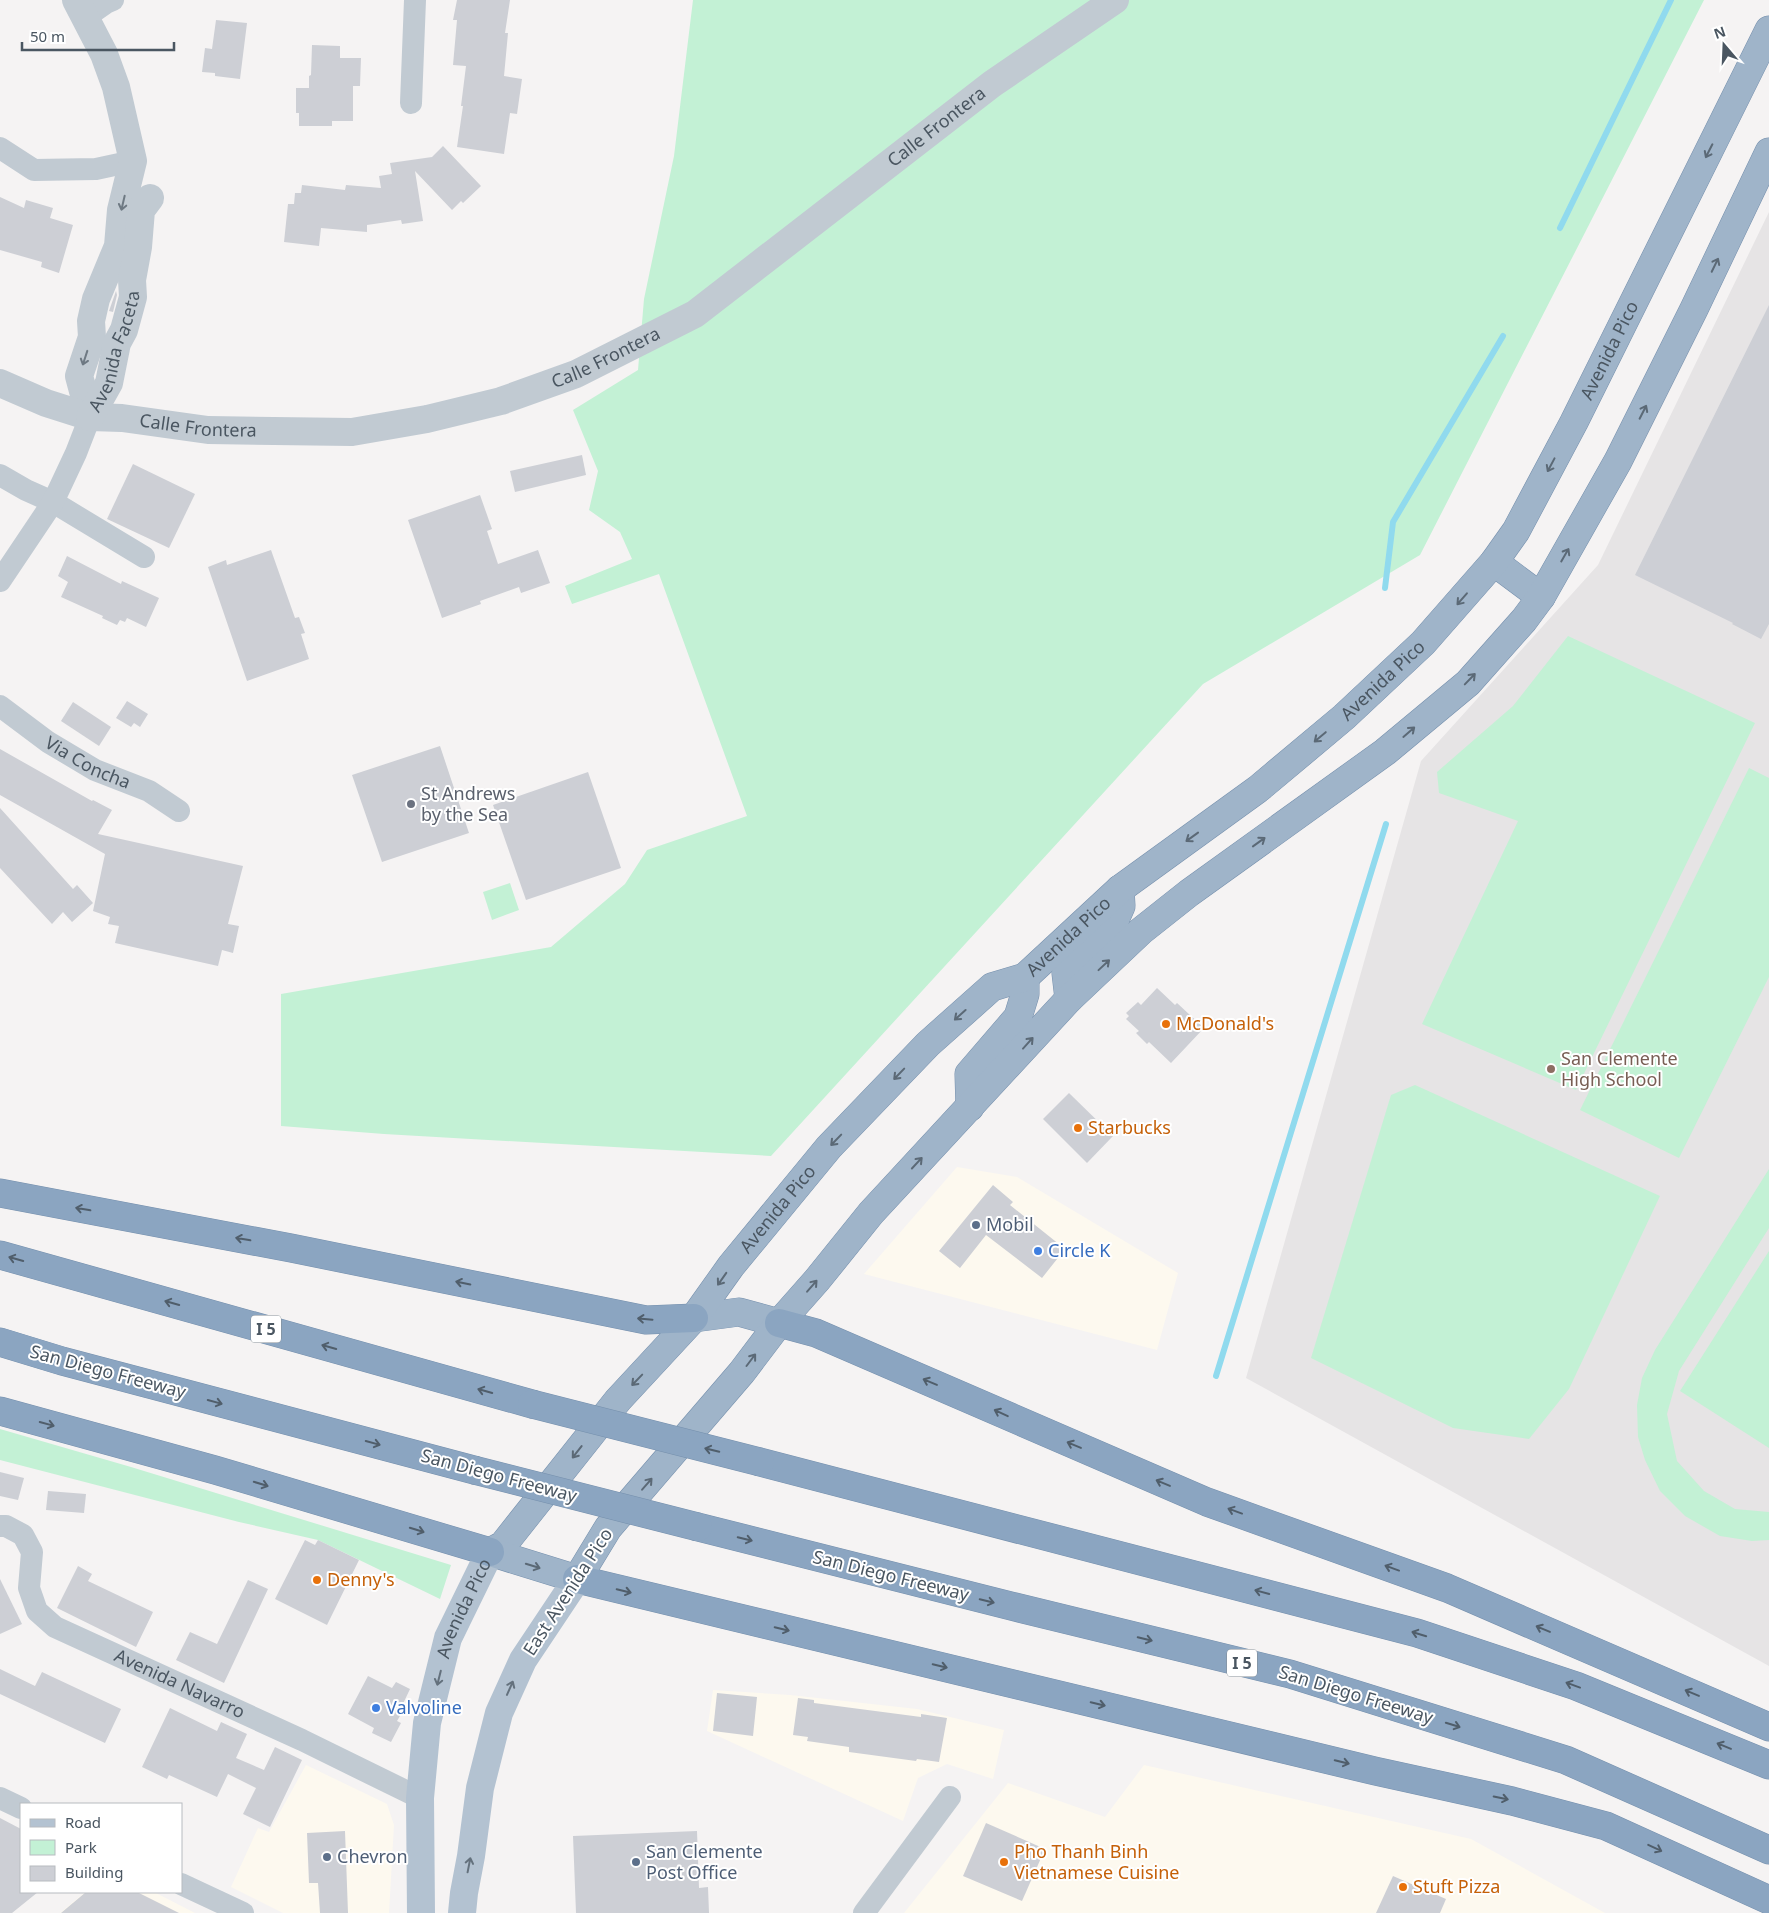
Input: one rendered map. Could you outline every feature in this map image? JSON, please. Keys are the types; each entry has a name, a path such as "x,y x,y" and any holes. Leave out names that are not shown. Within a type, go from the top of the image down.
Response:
{"highway":[{"name":"Avenida Pico","path":"490,1552 503,1545 618,1400 694,1318 731,1266 829,1147 928,1044 992,986 1025,977 1120,889 1258,789 1344,717 1423,644 1494,562 1516,531 1574,422 1769,30"},
{"path":"780,1323 871,1212 1069,998 1148,925 1218,872 1385,752 1468,682 1524,620 1541,597 1618,461 1694,310 1769,152"},
{"path":"1494,562 1541,597"},
{"path":"1069,998 1066,973 1075,961 1109,933 1121,906 1120,889"},
{"path":"970,1107 969,1074 1018,1017 1024,994 1025,977"},
{"path":"0,1194 291,1248 646,1320 694,1318 739,1312 780,1323 816,1334 1207,1502 1447,1588 1769,1727"},
{"name":"I 5","path":"0,1255 532,1404 1417,1633 1576,1686 1769,1765"},
{"name":"East Avenida Pico","path":"577,1579 608,1528 736,1379 780,1323"},
{"name":"San Diego Freeway","path":"0,1342 72,1364 474,1470 1011,1606 1290,1674 1566,1760 1769,1850"},
{"path":"0,1411 214,1470 577,1579 1375,1771 1512,1801 1606,1826 1769,1900"}],"main road":[{"name":"Avenida Pico","path":"421,1913 420,1798 427,1723 448,1638 490,1552"},
{"name":"East Avenida Pico","path":"462,1913 480,1788 499,1713 523,1660 577,1579"}],"street":[{"path":"81,8 113,0"},
{"name":"Calle Frontera","path":"0,383 46,403 90,417 122,418 208,430 352,432 428,419 502,401 576,374 695,314 992,84 1115,0"},
{"path":"409,1 412,102"},
{"name":"Avenida Faceta","path":"81,8 104,54 116,87 133,161 150,198 141,210 138,247 140,278 120,337 109,383 90,417"},
{"path":"0,148 34,170 96,168 133,161"},
{"name":"Avenida Faceta","path":"90,417 79,376 92,337 91,321 96,299 118,246 121,210 133,161"},
{"path":"106,274 140,278"},
{"path":"91,321 120,337"},
{"path":"0,582 53,502 90,417"},
{"path":"0,475 26,490 53,502 144,557"},
{"name":"Via Concha","path":"0,706 48,742 95,770 149,790 179,811"},
{"name":"Avenida Navarro","path":"0,1526 6,1526 23,1536 32,1552 30,1588 37,1611 55,1627 302,1740 420,1798"},
{"path":"864,1913 950,1797"},
{"path":"0,1798 20,1808"},
{"path":"182,1884 243,1913"}],"shaded area":[{"name":"San Clemente High School","path":"1769,212 1769,1666 1246,1378 1421,761 1598,565"},
{"path":"957,1167 1017,1177 1178,1273 1157,1350 864,1274"},
{"path":"713,1690 790,1695 917,1709 1004,1730 993,1779 947,1764 918,1778 903,1821 707,1731"},
{"path":"306,1765 387,1804 394,1825 389,1913 283,1913 231,1887 258,1828 269,1832"},
{"path":"1144,1765 1471,1839 1605,1913 904,1913 1008,1783 1105,1817"},
{"path":"84,1893 156,1893 195,1913 60,1913"}],"green space":[{"path":"693,0 1704,0 1420,555 1203,684 771,1156 384,1134 281,1126 281,994 551,947 625,884 647,850 747,816 659,574 572,604 565,586 632,559 620,532 589,510 598,471 573,410 638,370 644,299 674,156"},
{"path":"1568,636 1755,723 1576,1090 1422,1024 1518,821 1439,793 1437,772 1513,706"},
{"path":"1749,768 1769,778 1769,977 1679,1158 1580,1110"},
{"path":"510,883 519,910 492,920 483,892"},
{"path":"1415,1085 1660,1196 1569,1389 1529,1439 1453,1428 1311,1358 1391,1095"},
{"path":"1769,1169 1769,1228 1679,1371 1667,1414 1677,1461 1704,1491 1735,1509 1769,1512 1769,1540 1752,1541 1720,1536 1685,1516 1660,1491 1645,1460 1638,1437 1637,1405 1642,1378 1655,1350"},
{"path":"1769,1251 1769,1448 1680,1391"},
{"path":"0,1429 451,1565 440,1599 318,1540 239,1522 0,1460"}],"building":[{"path":"457,0 510,0 505,33 508,33 504,76 522,79 517,114 510,113 504,154 457,147 466,66 453,65 457,20 453,20"},
{"path":"216,20 247,23 240,79 215,76 215,73 202,72 205,48 212,49"},
{"path":"312,45 340,46 340,58 361,58 360,86 353,86 353,121 332,121 332,126 299,126 299,113 296,113 296,88 309,88"},
{"path":"443,146 481,186 463,203 461,201 452,210 415,171 423,221 402,224 401,220 367,225 367,232 321,228 319,246 284,242 288,204 294,204 295,193 301,193 302,185 345,190 346,185 381,188 379,176 392,174 390,163 432,157"},
{"path":"0,197 24,208 26,200 53,208 50,218 73,225 59,273 41,267 42,262 0,250"},
{"path":"116,291 117,295 113,312 109,311"},
{"path":"1769,305 1769,624 1761,639 1733,623 1635,575"},
{"path":"582,455 586,475 515,492 510,471"},
{"path":"133,464 195,494 169,548 107,519"},
{"path":"480,495 492,529 487,531 498,564 538,550 550,583 521,593 519,587 480,601 481,604 442,618 408,520"},
{"path":"271,550 295,618 299,617 305,633 301,634 309,659 247,681 208,567 226,560 227,565"},
{"path":"67,556 121,584 122,581 159,598 146,627 127,618 125,622 120,620 117,625 102,618 103,616 61,597 68,582 58,576"},
{"path":"127,701 148,714 140,727 134,723 131,727 116,718"},
{"path":"73,702 111,727 99,746 61,721"},
{"name":"St Andrews by the Sea","path":"440,746 469,833 382,862 352,775"},
{"path":"0,749 92,801 112,810 98,834 243,866 228,924 239,926 233,953 222,950 218,966 115,943 119,926 108,924 110,917 93,911 105,854 0,795"},
{"path":"588,772 621,868 526,900 493,805"},
{"path":"0,808 73,889 77,885 93,903 72,922 63,912 52,924 0,868"},
{"name":"McDonald's","path":"1157,988 1175,1005 1177,1003 1204,1028 1171,1063 1149,1042 1147,1044 1136,1033 1139,1031 1126,1019 1129,1016 1126,1013 1138,1002 1141,1005"},
{"name":"Starbucks","path":"1069,1093 1113,1136 1087,1163 1043,1119"},
{"path":"993,1185 1013,1202 1010,1205 1065,1249 1042,1278 986,1235 960,1268 939,1251"},
{"path":"0,1472 24,1478 18,1500 0,1496"},
{"path":"48,1491 86,1494 84,1513 46,1510"},
{"name":"Denny's","path":"305,1540 315,1545 318,1540 359,1560 327,1625 275,1599"},
{"path":"78,1566 92,1574 88,1581 153,1612 136,1647 57,1608"},
{"path":"0,1579 22,1624 0,1634"},
{"path":"248,1580 268,1589 224,1683 176,1660 190,1632 217,1644"},
{"path":"0,1669 35,1686 42,1672 121,1709 105,1743 0,1694"},
{"name":"Valvoline","path":"368,1676 392,1688 396,1682 410,1689 401,1708 404,1709 397,1721 401,1723 391,1742 372,1733 374,1728 348,1714"},
{"path":"717,1693 757,1697 753,1736 713,1731"},
{"path":"798,1698 814,1700 814,1703 921,1717 921,1714 947,1718 939,1762 917,1759 916,1761 849,1752 849,1747 807,1741 808,1737 793,1735"},
{"path":"170,1708 217,1731 221,1722 247,1734 236,1758 264,1770 275,1747 302,1760 270,1827 243,1814 256,1788 228,1774 217,1797 169,1775 167,1779 142,1767"},
{"path":"0,1818 20,1828 20,1893 37,1893 12,1913 0,1913"},
{"name":"Pho Thanh Binh Vietnamese Cuisine","path":"986,1823 1045,1849 1022,1901 963,1876"},
{"name":"Chevron","path":"345,1831 348,1913 320,1913 318,1883 309,1883 307,1833"},
{"name":"San Clemente Post Office","path":"697,1831 699,1888 708,1887 709,1913 576,1913 573,1836"},
{"name":"Stuft Pizza","path":"1393,1876 1446,1899 1440,1913 1376,1913"},
{"path":"85,1893 139,1893 179,1913 61,1913"}],"waterway":[{"path":"1560,228 1671,0"},
{"path":"1385,588 1393,522 1503,336"},
{"path":"1216,1376 1386,824"}],"place":[{"name":"St Andrews by the Sea","path":"411,804"},
{"name":"McDonald's","path":"1166,1024"},
{"name":"San Clemente High School","path":"1551,1069"},
{"name":"Starbucks","path":"1078,1128"},
{"name":"Mobil","path":"976,1225"},
{"name":"Circle K","path":"1038,1251"},
{"name":"Denny's","path":"317,1580"},
{"name":"Valvoline","path":"376,1708"},
{"name":"Chevron","path":"327,1857"},
{"name":"San Clemente Post Office","path":"636,1862"},
{"name":"Pho Thanh Binh Vietnamese Cuisine","path":"1004,1862"},
{"name":"Stuft Pizza","path":"1403,1887"}]}
